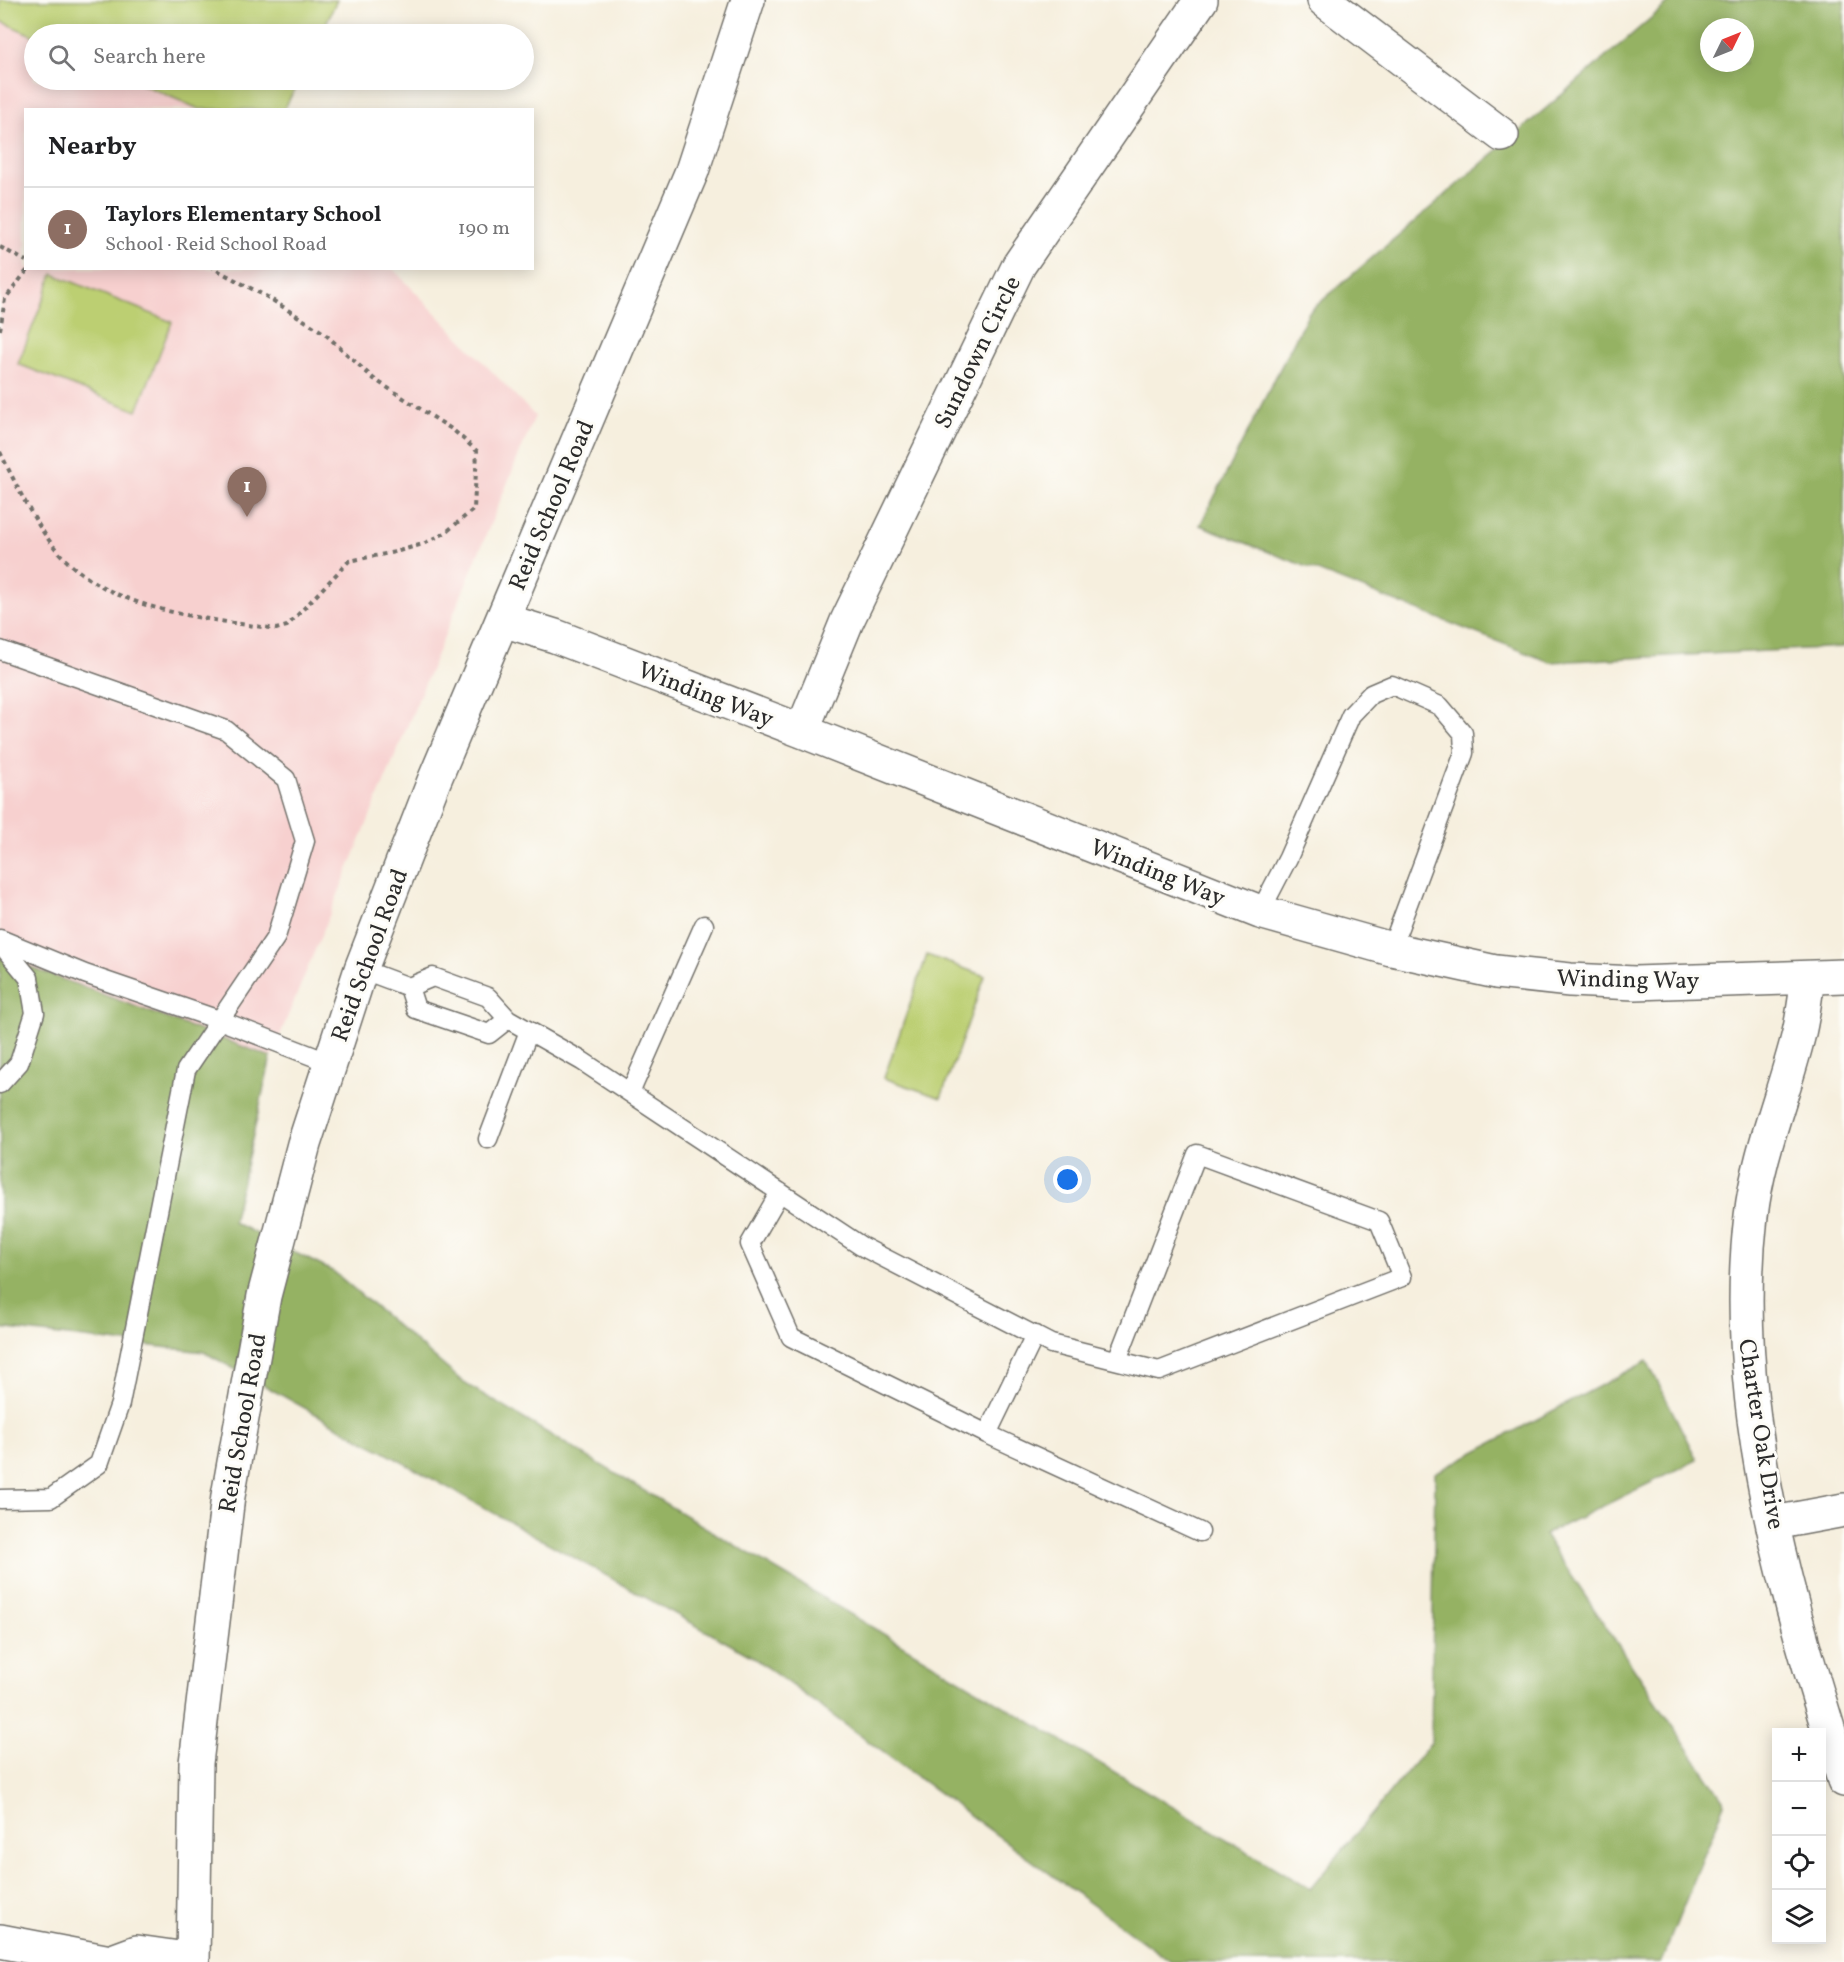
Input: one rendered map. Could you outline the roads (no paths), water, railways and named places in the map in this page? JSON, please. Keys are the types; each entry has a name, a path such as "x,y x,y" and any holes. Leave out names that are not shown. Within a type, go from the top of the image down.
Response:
{"street":[{"name":"Reid School Road","path":"193,1961 196,1764 228,1496 264,1296 304,1144 361,969 434,781 692,171 748,0"},
{"name":"Sundown Circle","path":"802,731 847,621 1019,265 1201,0"},
{"path":"1324,0 1502,135"},
{"name":"Winding Way","path":"503,620 555,636 802,731 1260,912 1391,949 1496,972 1570,980 1635,982 1844,976"},
{"name":"Charter Oak Drive","path":"1808,978 1798,1036 1760,1162 1751,1215 1746,1267 1749,1380 1774,1523 1802,1647 1844,1780"},
{"path":"1774,1523 1844,1510"},
{"path":"0,1941 110,1962 137,1952 193,1961"}],"lane":[{"path":"0,650 226,730 286,779 305,841 276,937 222,1021 186,1070 120,1404 99,1464 51,1498 0,1499"},
{"path":"1260,912 1288,858 1352,715 1371,694 1392,685 1440,706 1463,733 1464,753 1391,949"},
{"path":"630,1093 704,925"},
{"path":"0,941 86,974 222,1021 330,1063"},
{"path":"0,941 29,978 34,1013 19,1063 0,1083"},
{"path":"361,969 409,987 433,977 488,997 507,1019 630,1093 861,1246 1051,1344 1159,1371 1402,1277 1379,1221 1197,1154 1117,1360"},
{"path":"409,987 416,1009 489,1034 507,1019"},
{"path":"488,1139 529,1031"},
{"path":"780,1192 750,1244 791,1337 987,1434 1200,1532"},
{"path":"987,1434 1035,1335"}],"place":[{"name":"Taylors Elementary School","path":"247,517"}]}
